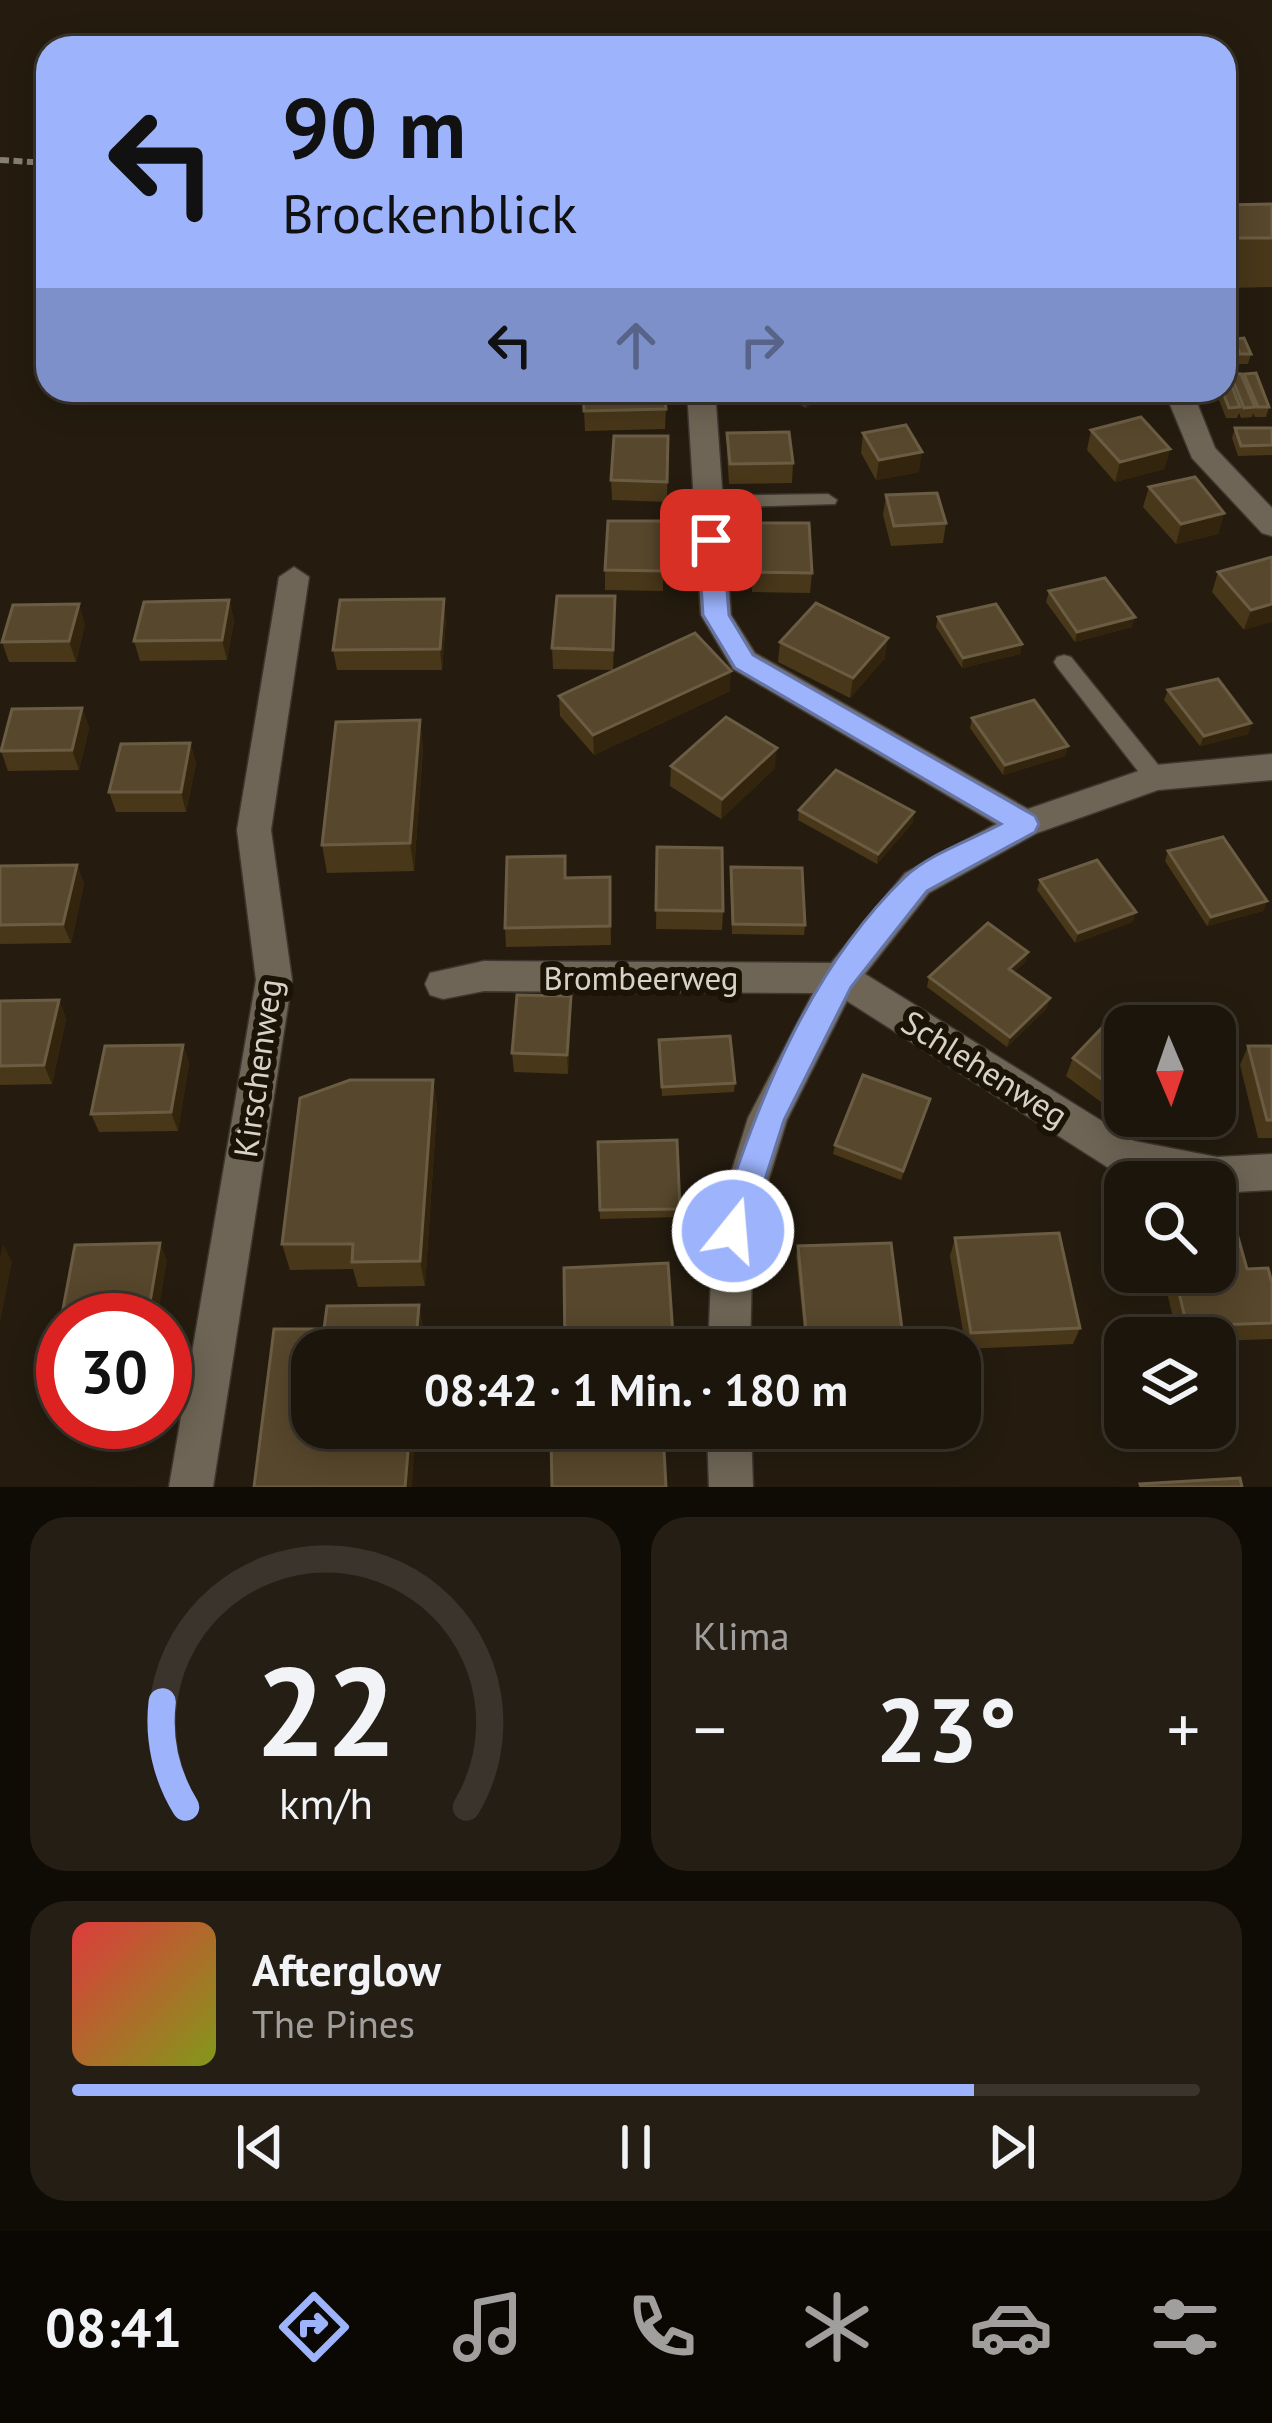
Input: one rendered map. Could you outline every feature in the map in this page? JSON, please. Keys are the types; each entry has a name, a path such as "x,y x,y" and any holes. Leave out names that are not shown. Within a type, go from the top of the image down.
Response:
{"street":[{"path":"702,402 716,615 744,661 1024,824"},
{"path":"1183,402 1202,452 1272,526"},
{"name":"Kirschenweg","path":"191,1487 274,980 254,830 294,577"},
{"path":"729,1329 733,1231 768,1118 840,978 917,883 1024,824 1156,778 1272,767"},
{"name":"Brombeerweg","path":"443,984 484,976 840,978"},
{"name":"Schlehenweg","path":"840,978 1126,1157 1217,1175 1272,1172"},
{"path":"730,1449 731,1487"}],"lane":[{"path":"708,502 828,500"},
{"path":"1064,662 1156,778"}],"path":[{"path":"0,160 36,162"}],"building":[{"path":"1272,204 1272,238 1236,238 1236,205"},
{"path":"1244,338 1251,354 1240,354 1236,339"},
{"path":"1256,373 1269,407 1258,407 1244,374"},
{"path":"1236,374 1241,374 1255,407 1244,408"},
{"path":"584,402 665,402 666,409 584,411"},
{"path":"1141,417 1170,449 1120,462 1091,430"},
{"path":"906,425 922,452 879,460 863,433"},
{"path":"1235,428 1272,428 1272,445 1241,446"},
{"path":"789,432 793,463 730,464 727,433"},
{"path":"614,436 668,436 667,482 611,480"},
{"path":"1195,477 1224,513 1181,524 1149,487"},
{"path":"937,493 946,523 894,526 886,495"},
{"path":"608,521 664,521 664,571 605,570"},
{"path":"753,523 809,523 812,573 753,572"},
{"path":"1272,557 1272,604 1251,610 1218,572"},
{"path":"1105,578 1135,617 1077,632 1049,591"},
{"path":"557,596 615,596 613,650 552,648"},
{"path":"444,599 440,649 333,650 340,600"},
{"path":"229,600 222,640 134,641 144,602"},
{"path":"816,603 888,638 853,678 780,642"},
{"path":"79,604 69,641 2,642 13,605"},
{"path":"996,604 1022,644 963,658 938,617"},
{"path":"695,633 731,671 593,735 559,696"},
{"path":"1218,679 1251,723 1204,736 1168,690"},
{"path":"1034,700 1068,746 1005,765 972,718"},
{"path":"82,708 72,750 1,751 12,709"},
{"path":"726,717 777,748 722,799 671,766"},
{"path":"420,720 410,843 322,845 336,722"},
{"path":"190,743 181,792 109,792 121,744"},
{"path":"836,770 914,812 878,854 799,810"},
{"path":"1223,837 1267,901 1211,917 1168,851"},
{"path":"657,847 722,848 723,911 656,910"},
{"path":"565,856 565,878 610,877 610,926 505,928 507,857"},
{"path":"1097,860 1136,912 1078,933 1040,880"},
{"path":"77,865 63,924 0,925 0,866"},
{"path":"731,867 802,868 805,925 733,924"},
{"path":"988,923 1028,952 1009,969 1050,998 1010,1037 929,977"},
{"path":"517,995 571,996 567,1055 512,1053"},
{"path":"59,1000 44,1065 0,1066 0,1001"},
{"path":"1104,1026 1104,1081 1073,1058"},
{"path":"730,1036 735,1083 662,1087 659,1040"},
{"path":"183,1045 171,1112 91,1114 105,1046"},
{"path":"1248,1046 1272,1046 1272,1120 1267,1120"},
{"path":"863,1075 930,1099 903,1171 835,1145"},
{"path":"350,1080 433,1080 420,1261 352,1262 353,1244 282,1244 300,1098"},
{"path":"677,1140 680,1209 600,1210 598,1142"},
{"path":"1059,1233 1080,1328 981,1333 970,1329 955,1238"},
{"path":"1236,1237 1247,1269 1268,1268 1272,1323 1236,1324 1236,1317 1185,1317 1179,1293 1236,1293"},
{"path":"160,1243 152,1293 66,1293 75,1245"},
{"path":"891,1243 902,1329 806,1329 798,1246"},
{"path":"668,1263 673,1329 565,1329 564,1268"},
{"path":"419,1305 417,1329 324,1329 327,1306"},
{"path":"274,1329 291,1329 291,1449 408,1449 405,1487 254,1487"},
{"path":"551,1449 664,1449 666,1487 552,1487"},
{"path":"1240,1478 1242,1487 1140,1484"}],"route":[{"path":"711,540 716,615 744,661 1024,824 917,883 840,978 768,1118 733,1231"}]}
